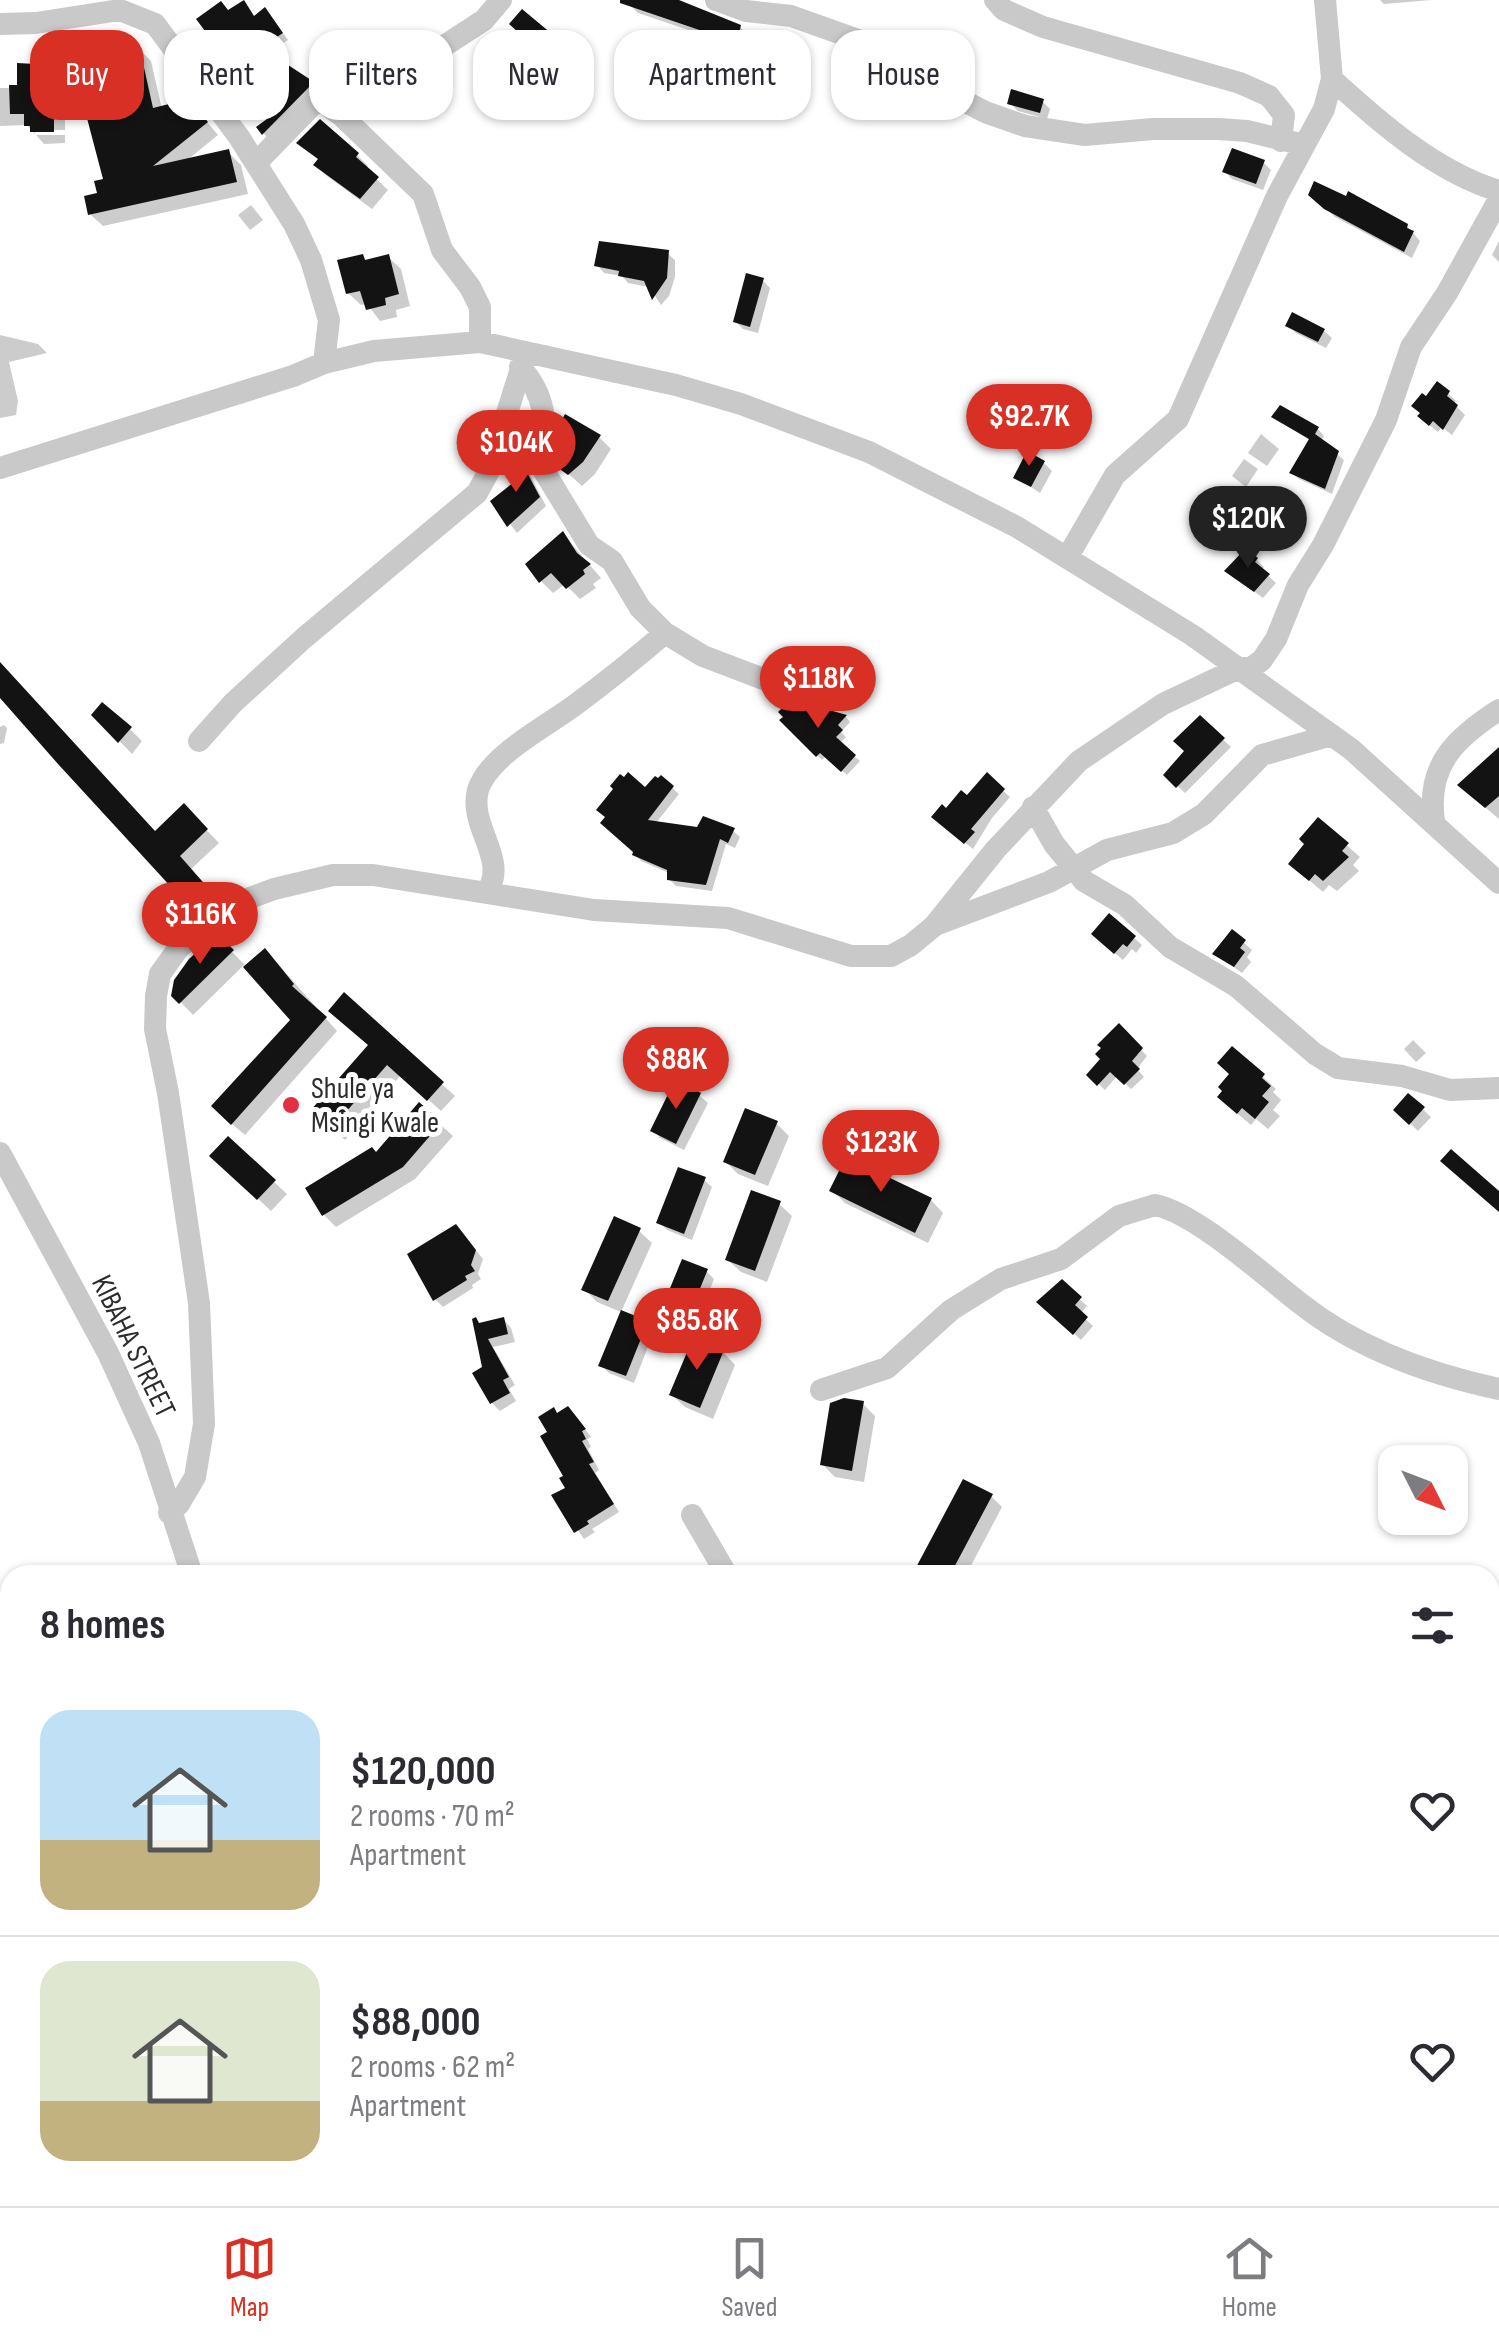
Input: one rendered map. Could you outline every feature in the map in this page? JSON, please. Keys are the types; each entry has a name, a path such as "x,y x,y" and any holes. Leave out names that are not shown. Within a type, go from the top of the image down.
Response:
{"street":[{"path":"453,40 484,20 500,0"},
{"path":"716,0 746,11 791,16 864,42 922,79 985,112 1024,126 1085,134 1219,129 1247,131 1292,143"},
{"path":"995,0 1004,10 1043,27 1240,83 1269,96 1284,114 1292,143"},
{"path":"1067,558 1115,475 1178,419 1276,196 1292,143 1324,109 1332,79 1324,0"},
{"path":"0,24 36,24 99,6 127,12 154,24 196,74 294,224 311,260 330,320 324,363"},
{"path":"1332,79 1395,132 1444,166 1478,185 1499,191"},
{"path":"256,162 309,107"},
{"path":"346,120 423,194 442,250 480,307 480,342"},
{"path":"170,1512 195,1477 204,1424 200,1303 155,1028 160,974 178,949 229,906 274,888 333,875 373,875 594,910 728,918 812,946 868,958 900,952 934,926 1033,807 1079,761 1163,704 1238,668 1252,668 1262,660 1386,420 1412,347 1499,199"},
{"path":"0,468 374,350 480,342 523,360 676,385 870,452 1017,527 1238,668 1332,735 1499,882"},
{"path":"523,360 542,400 536,458 589,545 612,561 640,608 666,634 702,656 787,688 807,684 825,694 853,698"},
{"path":"200,741 234,703 304,638 477,493 488,473 523,360"},
{"path":"487,892 495,867 476,810 483,780 533,733 570,710 666,634"},
{"path":"1434,821 1431,802 1436,771 1457,745 1499,710"},
{"path":"934,926 1049,882 1107,850 1159,838 1188,825 1204,814 1262,755 1332,735"},
{"path":"1033,807 1054,844 1084,881 1108,893 1144,920 1170,947 1236,986 1315,1054 1338,1068 1402,1076 1450,1090 1499,1088"},
{"name":"KIBAHA STREET","path":"0,1153 108,1354 149,1443 189,1565"},
{"path":"821,1390 887,1368 951,1310 1001,1279 1062,1259 1120,1216 1155,1204 1188,1219 1358,1342 1471,1383 1499,1389"},
{"path":"692,1515 721,1565"}],"building":[{"path":"244,0 254,16 265,7 281,30 204,30 196,19 221,1 228,10"},
{"path":"679,0 741,25 740,30 699,30 620,3"},
{"path":"522,9 547,30 516,30 509,24"},
{"path":"17,63 30,64 30,120 54,120 54,132 30,132 30,126 24,126 24,114 10,114 9,85 17,85"},
{"path":"289,66 309,79 309,87 289,107"},
{"path":"144,68 153,108 164,105 164,120 208,122 153,166 229,149 237,182 88,215 84,196 97,193 94,181 103,179 87,120 144,120"},
{"path":"1011,89 1044,99 1040,113 1007,104"},
{"path":"266,120 277,120 262,135 256,127"},
{"path":"321,120 359,153 356,157 379,177 360,199 313,165 318,159 296,143"},
{"path":"1232,148 1265,160 1256,184 1222,172"},
{"path":"1314,181 1346,196 1348,191 1408,224 1407,228 1414,231 1404,252 1324,209 1308,195"},
{"path":"599,241 669,250 667,278 652,300 644,281 594,266"},
{"path":"363,254 365,260 389,254 399,294 385,298 386,305 366,310 360,291 346,294 337,260"},
{"path":"746,273 764,278 750,327 733,322"},
{"path":"1292,312 1325,329 1318,342 1285,326"},
{"path":"1437,381 1450,391 1447,396 1458,405 1443,430 1433,421 1429,426 1411,406 1422,393 1426,396"},
{"path":"1280,405 1319,427 1315,434 1339,451 1325,489 1289,473 1309,439 1271,417"},
{"path":"565,414 601,435 583,462 568,475 553,457"},
{"path":"1027,451 1045,461 1031,487 1013,478"},
{"path":"522,452 523,465 540,497 507,527 490,501 519,478 512,463"},
{"path":"563,531 577,553 591,564 566,589 551,573 539,583 525,564"},
{"path":"1246,548 1270,574 1254,592 1224,571"},
{"path":"0,662 155,831 184,803 208,829 180,856 216,897 195,913 58,764 0,698"},
{"path":"805,700 847,715 838,725 843,730 836,737 856,755 841,772 820,753 816,757 779,720 783,717 778,712 787,703"},
{"path":"102,702 132,727 118,743 91,715"},
{"path":"1200,715 1225,738 1176,788 1163,775 1184,751 1173,741"},
{"path":"1499,747 1499,796 1485,808 1457,785"},
{"path":"628,772 645,787 661,775 674,786 648,820 697,827 703,816 735,828 728,843 720,839 706,885 667,880 667,870 632,855 600,823 605,817 596,810 620,774 624,777"},
{"path":"987,772 1005,789 971,829 975,832 964,844 931,817 942,804 946,808 961,790 967,795"},
{"path":"1318,817 1349,843 1342,851 1349,857 1323,881 1315,874 1309,881 1288,864 1304,844 1299,839"},
{"path":"1109,913 1136,936 1114,954 1091,934"},
{"path":"1232,929 1246,940 1240,948 1245,952 1234,967 1212,954"},
{"path":"217,934 234,950 179,1004 171,996 174,980 189,959"},
{"path":"265,948 292,986 327,1017 231,1125 211,1106 290,1020 243,967"},
{"path":"344,992 444,1082 427,1101 387,1065 331,1129 310,1111 368,1045 328,1011"},
{"path":"1119,1023 1143,1048 1132,1061 1140,1069 1124,1085 1110,1072 1097,1086 1086,1075 1100,1059 1095,1054 1101,1048 1097,1045"},
{"path":"1232,1046 1265,1074 1262,1078 1271,1086 1262,1096 1269,1102 1255,1119 1242,1108 1237,1114 1217,1097 1222,1091 1218,1087 1229,1074 1217,1063"},
{"path":"675,1080 701,1093 676,1144 650,1131"},
{"path":"1408,1093 1425,1107 1409,1125 1393,1110"},
{"path":"419,1102 442,1122 403,1167 322,1216 305,1188 372,1147 376,1152"},
{"path":"745,1108 778,1121 755,1175 723,1162"},
{"path":"228,1136 276,1180 257,1200 209,1156"},
{"path":"1451,1149 1499,1191 1499,1212 1440,1161"},
{"path":"846,1157 932,1198 915,1233 829,1191"},
{"path":"678,1167 706,1177 684,1234 656,1223"},
{"path":"751,1190 781,1201 755,1271 725,1260"},
{"path":"614,1216 641,1228 608,1301 581,1290"},
{"path":"456,1224 476,1250 471,1265 475,1271 433,1301 407,1254"},
{"path":"682,1259 708,1269 685,1325 659,1315"},
{"path":"1062,1279 1082,1297 1075,1305 1088,1317 1073,1335 1036,1302"},
{"path":"621,1310 648,1321 626,1376 598,1366"},
{"path":"476,1317 479,1323 504,1317 508,1334 488,1339 509,1377 503,1380 510,1393 490,1404 472,1373 482,1367 472,1319"},
{"path":"693,1338 724,1350 700,1408 669,1395"},
{"path":"844,1398 864,1401 852,1471 820,1465 830,1403"},
{"path":"568,1406 586,1429 582,1431 586,1439 582,1441 594,1462 589,1464 614,1504 574,1533 551,1495 565,1488 559,1478 563,1476 540,1436 547,1432 538,1417 554,1407 557,1413"},
{"path":"963,1479 993,1494 955,1565 917,1565"}],"place":[{"name":"Shule ya Msingi Kwale","path":"291,1105"}]}
